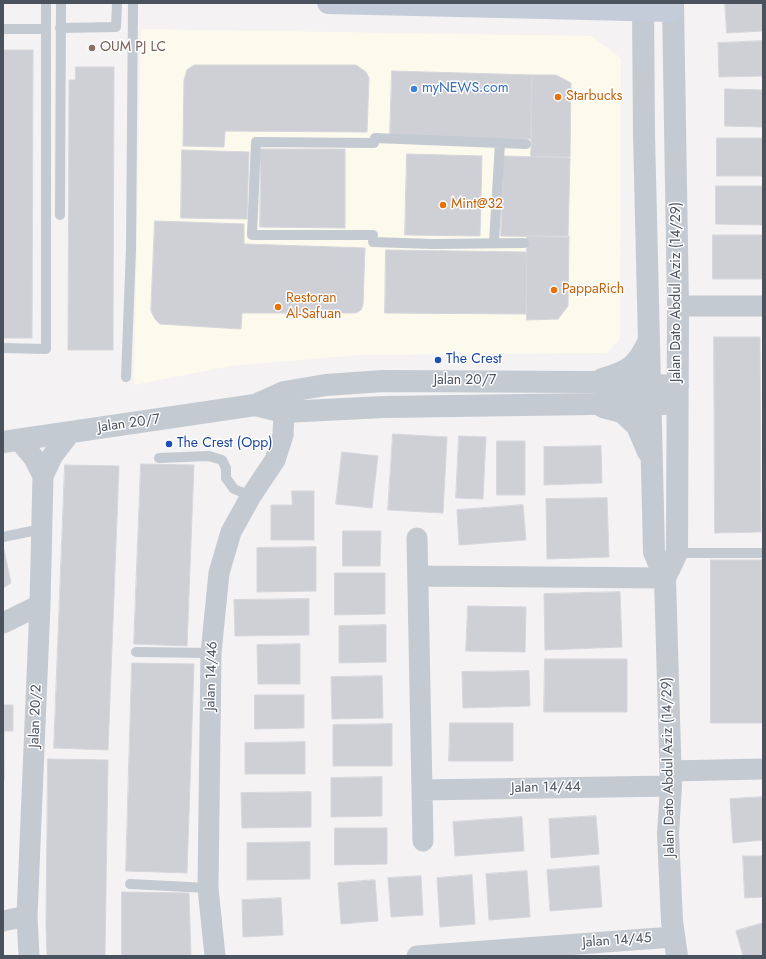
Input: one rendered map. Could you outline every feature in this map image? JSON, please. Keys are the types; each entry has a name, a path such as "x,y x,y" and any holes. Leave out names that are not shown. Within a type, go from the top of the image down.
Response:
{"main road":[{"path":"328,3 673,7"}],"street":[{"name":"Jalan Dato Abdul Aziz (14/29)","path":"643,7 644,134 654,552 665,578 670,778 668,834 675,947"},
{"name":"Jalan Dato Abdul Aziz (14/29)","path":"665,578 677,553 678,306 673,7"},
{"path":"678,306 763,306"},
{"path":"592,382 612,376 633,366 642,356 649,340"},
{"name":"Jalan 20/7","path":"11,441 255,405 284,392 326,385 368,382 592,382 650,394 677,395"},
{"name":"Jalan 20/7","path":"255,405 284,412 384,407 592,404 650,394"},
{"path":"592,404 622,412 637,426 643,437 652,462"},
{"name":"Jalan 14/46","path":"214,956 208,888 211,653 219,573 231,532 251,496 275,460 283,435 284,412"},
{"name":"Jalan 20/2","path":"29,956 27,916 40,605 43,476 53,455 70,433"},
{"name":"Jalan 20/2","path":"11,441 34,458 43,476"},
{"path":"417,538 423,841"},
{"path":"418,576 665,578"},
{"path":"3,623 40,605"},
{"name":"Jalan 14/44","path":"422,790 670,778 763,769"},
{"path":"3,922 27,916"},
{"name":"Jalan 14/45","path":"417,956 675,947"}],"lane":[{"path":"3,348 46,349 46,3"},
{"path":"60,215 61,3"},
{"path":"60,28 116,27 117,3"},
{"path":"126,377 131,249 133,3"},
{"path":"3,29 45,29"},
{"path":"524,243 494,242 433,244 373,238 252,235 256,142 374,140 526,144"},
{"path":"494,242 500,144"},
{"path":"159,458 209,456 222,460 226,468 226,478 234,488 251,496"},
{"path":"3,537 42,529"},
{"path":"677,553 763,553"},
{"path":"136,652 211,653"},
{"path":"130,884 208,888"}],"shaded area":[{"path":"141,29 591,36 621,58 620,339 607,353 361,355 230,366 134,385"}],"building":[{"path":"725,3 763,3 763,31 727,33"},
{"path":"763,41 763,76 719,77 718,43"},
{"path":"3,50 33,50 32,338 3,338"},
{"path":"195,65 356,65 366,72 369,78 367,132 225,131 224,147 183,146 184,80 187,70"},
{"path":"76,67 114,67 113,350 68,350 69,80 75,80"},
{"path":"392,71 532,75 531,139 390,136"},
{"path":"532,75 556,75 571,83 570,157 531,157"},
{"path":"725,89 763,90 763,127 725,126"},
{"path":"717,138 763,138 763,176 717,176"},
{"path":"261,149 345,149 345,228 260,227"},
{"path":"182,150 249,152 247,219 181,218"},
{"name":"Mint@32","path":"407,154 482,156 480,236 405,235"},
{"path":"503,156 570,158 568,237 501,236"},
{"path":"716,186 763,186 763,225 716,224"},
{"path":"155,221 244,224 244,244 365,248 363,305 361,310 356,313 242,313 241,329 160,324 155,319 151,311"},
{"path":"713,235 763,235 763,279 713,279"},
{"path":"527,236 569,236 568,306 558,319 527,320"},
{"path":"386,250 527,252 526,314 385,313"},
{"path":"714,337 760,337 761,532 715,533"},
{"path":"393,434 447,437 443,513 388,510"},
{"path":"459,436 486,437 483,499 456,498"},
{"path":"497,441 525,441 525,495 497,495"},
{"path":"601,446 602,483 544,485 544,447"},
{"path":"342,452 378,456 372,508 336,504"},
{"path":"141,464 194,465 187,646 134,644"},
{"path":"65,465 119,466 108,750 54,748"},
{"path":"292,491 314,491 314,540 271,540 271,505 292,505"},
{"path":"607,498 609,557 547,559 546,499"},
{"path":"523,505 526,540 459,545 457,510"},
{"path":"343,531 381,531 380,566 343,566"},
{"path":"316,547 316,591 257,592 257,548"},
{"path":"4,549 11,583 3,588 3,550"},
{"path":"711,560 763,560 763,723 711,723"},
{"path":"335,573 385,573 385,614 335,615"},
{"path":"620,592 622,647 545,650 544,594"},
{"path":"309,599 309,635 235,636 234,600"},
{"path":"468,606 526,607 525,652 466,651"},
{"path":"386,625 386,662 339,663 339,626"},
{"path":"300,644 300,684 258,684 257,645"},
{"path":"545,659 627,659 627,712 544,712"},
{"path":"132,663 194,664 187,873 126,871"},
{"path":"529,671 530,706 463,708 462,672"},
{"path":"382,676 383,718 332,719 331,677"},
{"path":"255,695 304,695 304,728 255,729"},
{"path":"3,705 13,705 13,731 4,731 4,779"},
{"path":"450,723 513,723 513,761 449,761"},
{"path":"392,724 392,766 333,766 333,725"},
{"path":"305,742 305,774 245,774 245,743"},
{"path":"48,759 108,760 105,956 47,956"},
{"path":"382,777 382,816 331,817 331,778"},
{"path":"311,792 311,827 242,828 241,793"},
{"path":"763,797 763,840 733,843 730,799"},
{"path":"596,816 599,854 551,858 549,819"},
{"path":"522,817 524,851 455,856 453,822"},
{"path":"335,828 387,828 387,864 335,865"},
{"path":"310,842 310,879 247,880 247,843"},
{"path":"743,856 763,856 763,897 745,898"},
{"path":"599,866 602,907 550,911 547,870"},
{"path":"527,871 530,917 489,920 486,874"},
{"path":"472,875 475,924 440,927 437,878"},
{"path":"421,876 423,915 391,917 388,878"},
{"path":"375,880 378,921 341,924 338,883"},
{"path":"122,892 189,893 191,956 122,956"},
{"path":"281,898 283,935 243,937 242,900"},
{"path":"763,923 763,956 743,956 736,931"}],"place":[{"name":"OUM PJ LC","path":"92,48"},
{"name":"myNEWS.com","path":"414,89"},
{"name":"Starbucks","path":"558,97"},
{"name":"Mint@32","path":"443,205"},
{"name":"PappaRich","path":"554,290"},
{"name":"Restoran Al-Safuan","path":"278,307"},
{"name":"The Crest","path":"438,360"},
{"name":"The Crest (Opp)","path":"169,444"}]}
